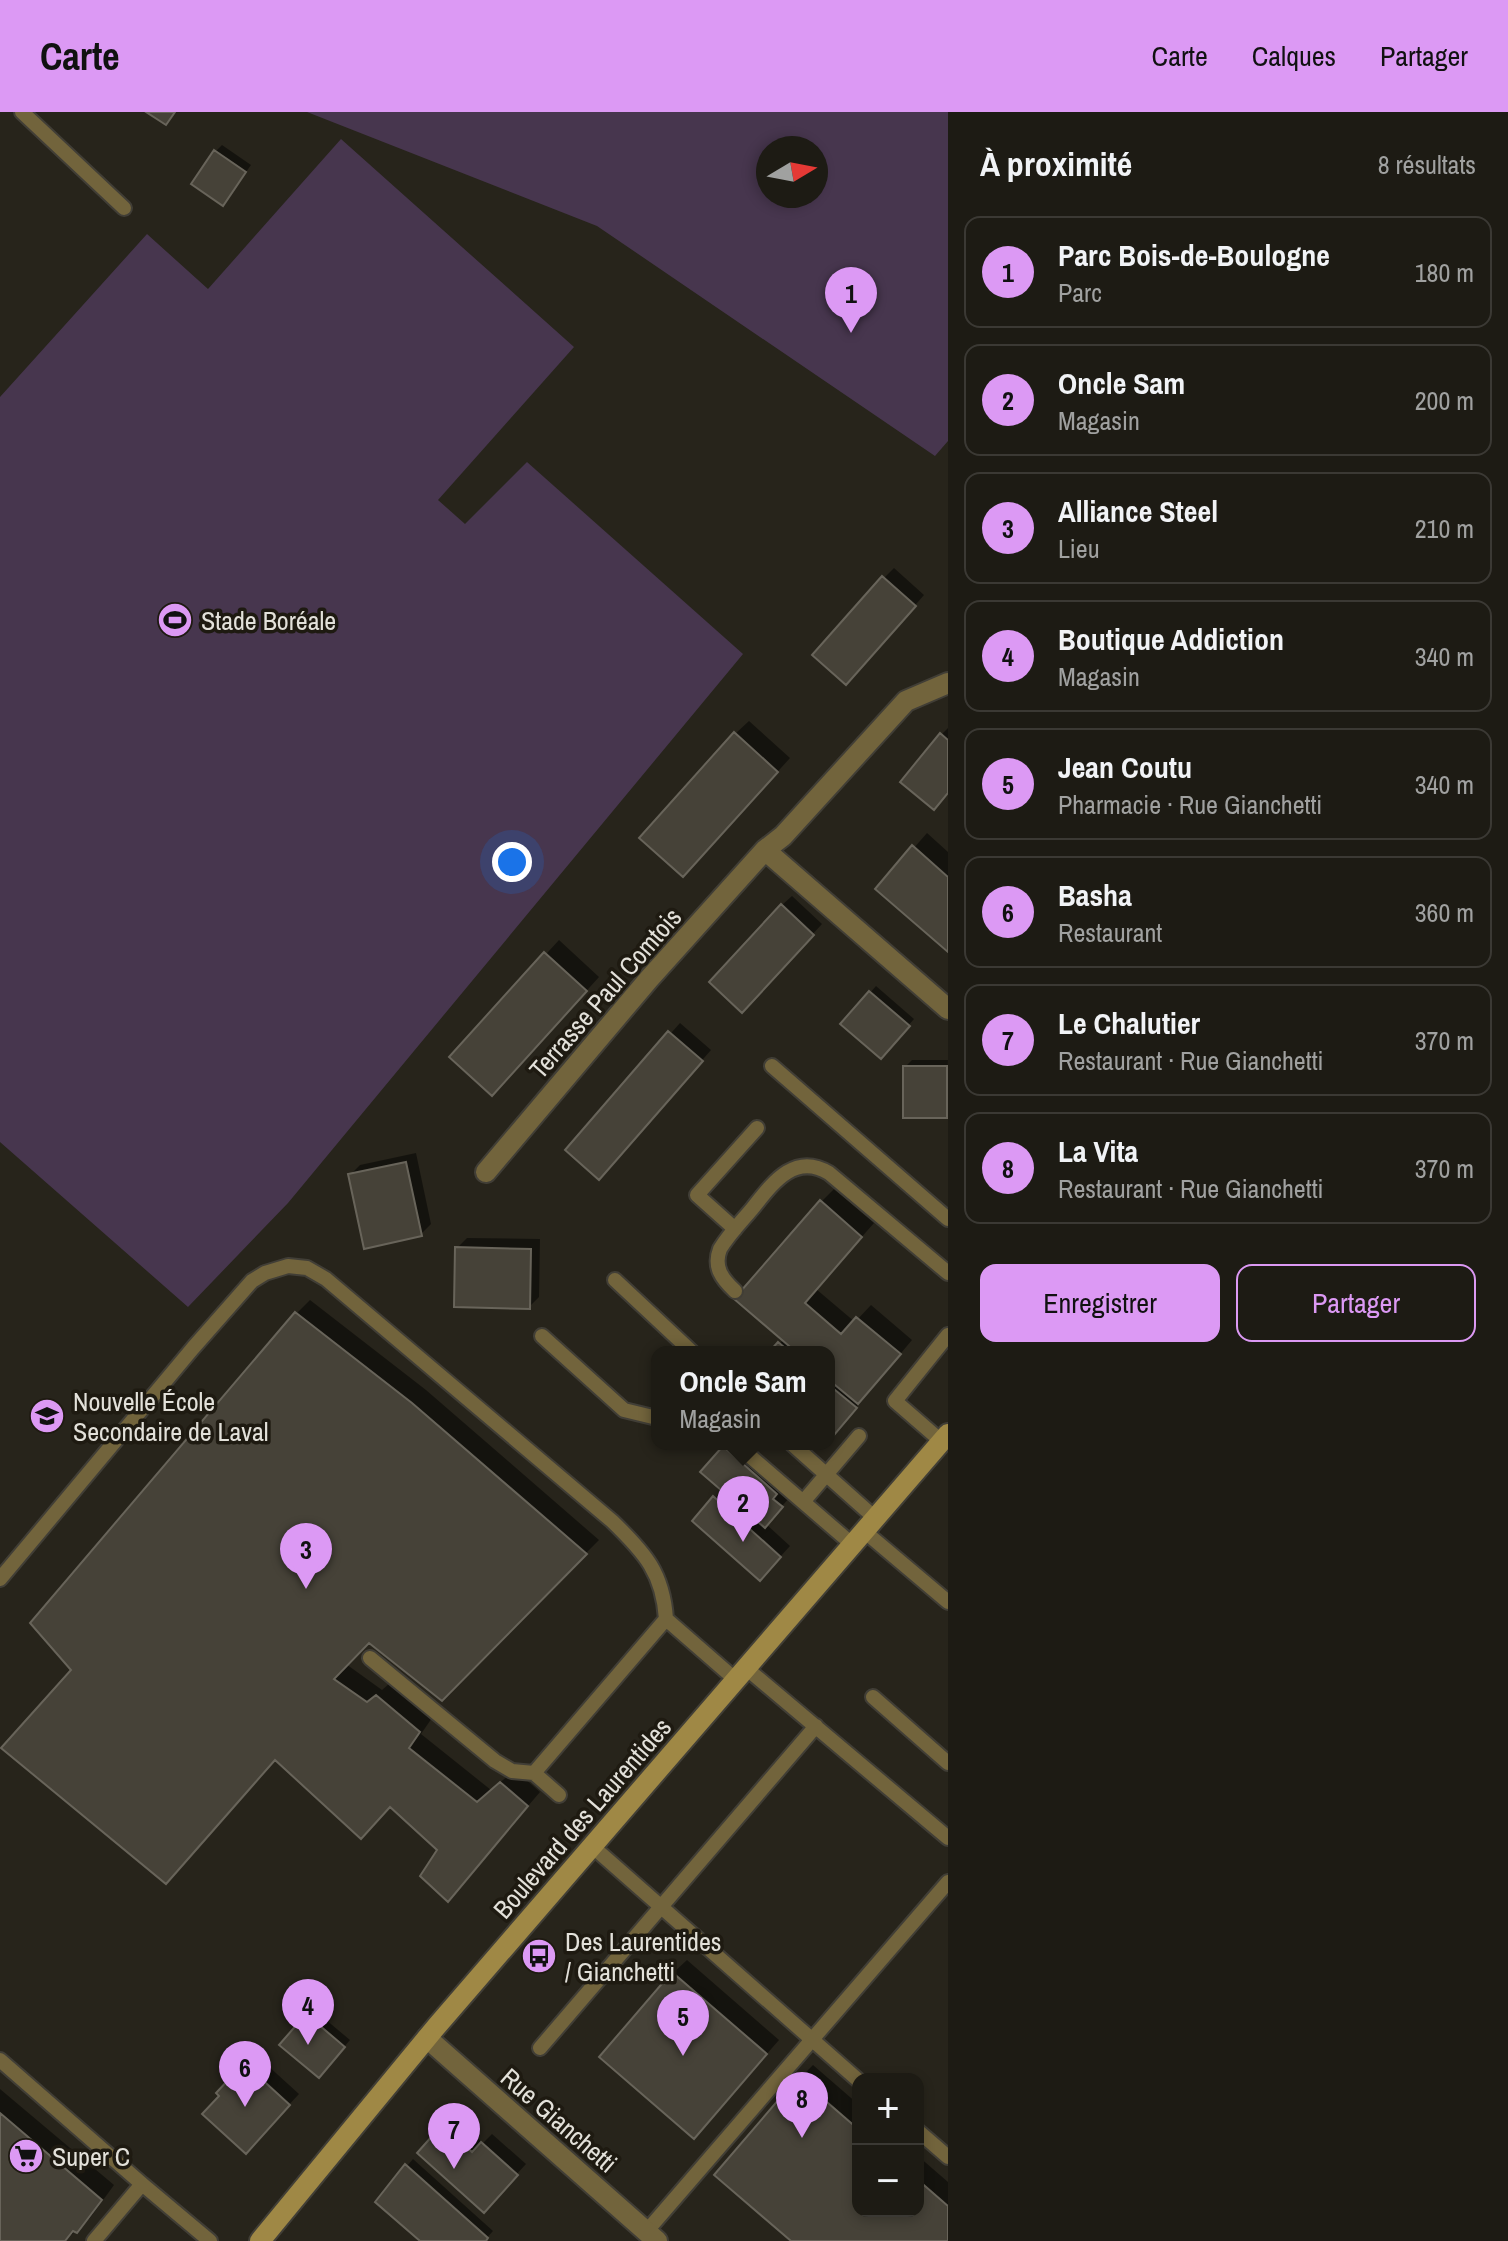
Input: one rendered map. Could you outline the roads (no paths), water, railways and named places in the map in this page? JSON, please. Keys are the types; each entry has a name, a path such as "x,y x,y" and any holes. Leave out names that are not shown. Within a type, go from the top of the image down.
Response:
{"main road":[{"name":"Boulevard des Laurentides","path":"260,2241 427,2038 945,1438"}],"street":[{"name":"Terrasse Paul Comtois","path":"486,1172 649,979 765,850 783,836 906,701 948,683"},
{"path":"765,850 948,1009"},
{"name":"Rue Gianchetti","path":"427,2038 651,2236"}],"lane":[{"path":"22,112 124,208"},
{"path":"772,1066 948,1219"},
{"path":"735,1229 697,1195 757,1128"},
{"path":"735,1291 719,1272 717,1259 723,1244 781,1175 802,1165 819,1167 829,1173 948,1273"},
{"path":"0,1579 252,1281 278,1268 307,1268 326,1279 395,1336 631,1539 661,1582 666,1619 816,1726 948,1838"},
{"path":"615,1280 686,1346"},
{"path":"945,1438 895,1401 948,1335"},
{"path":"542,1336 624,1410 651,1417"},
{"path":"803,1502 859,1436"},
{"path":"743,1450 803,1502 864,1532 948,1602"},
{"path":"799,1450 826,1474 864,1532"},
{"path":"534,1773 666,1619"},
{"path":"370,1658 495,1761 512,1771 534,1773 559,1795"},
{"path":"873,1697 948,1763"},
{"path":"540,2048 816,1726"},
{"path":"592,1846 852,2075"},
{"path":"651,2236 811,2041 948,1882"},
{"path":"0,2060 210,2241"},
{"path":"924,2136 948,2157"},
{"path":"94,2241 142,2184"}],"place":[{"name":"Parc Bois-de-Boulogne","path":"851,333"},
{"name":"Stade Boréale","path":"175,620"},
{"name":"Nouvelle École Secondaire de Laval","path":"47,1416"},
{"name":"Oncle Sam","path":"743,1542"},
{"name":"Alliance Steel","path":"306,1589"},
{"name":"Des Laurentides / Gianchetti","path":"539,1956"},
{"name":"Boutique Addiction","path":"308,2045"},
{"name":"Jean Coutu","path":"683,2056"},
{"name":"Basha","path":"245,2107"},
{"name":"La Vita","path":"802,2138"},
{"name":"Super C","path":"26,2156"},
{"name":"Le Chalutier","path":"454,2169"}]}
